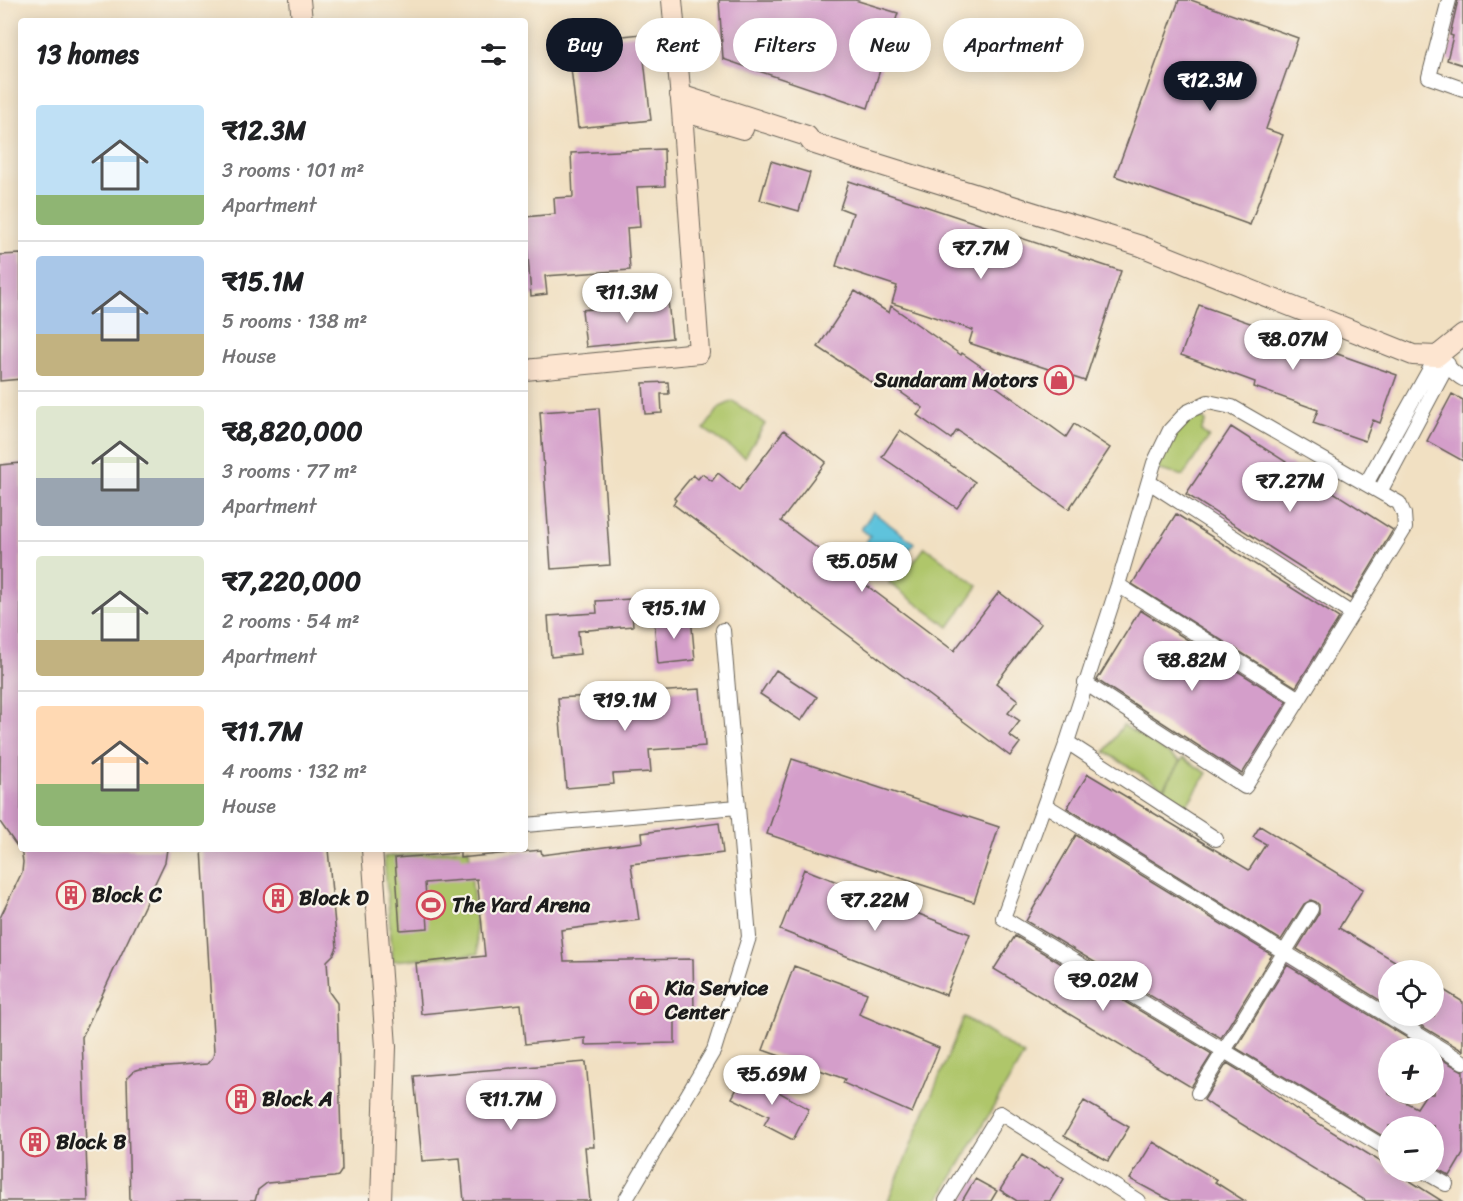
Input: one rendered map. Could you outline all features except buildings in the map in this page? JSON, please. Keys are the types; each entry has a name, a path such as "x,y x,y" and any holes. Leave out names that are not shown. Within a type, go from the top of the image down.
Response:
{"street":[{"path":"300,0 302,18"},
{"path":"528,370 699,353 672,0"},
{"path":"1449,0 1429,77 1463,89"},
{"path":"681,103 807,136 812,143 1141,246 1413,355 1443,360 1454,374 1463,379"},
{"path":"1366,484 1398,440 1443,360 1463,335"},
{"path":"1085,683 1245,787 1405,528 1404,514 1399,503 1232,407 1208,402 1187,412 1170,430 1154,463 1118,585 1085,683 1066,742 1003,918 1378,1143"},
{"path":"1380,492 1398,440"},
{"path":"1149,482 1352,614"},
{"path":"1118,585 1299,699"},
{"path":"625,1201 714,1050 749,937 723,630"},
{"path":"1066,742 1216,839"},
{"path":"1045,805 1463,1062"},
{"path":"528,825 738,807"},
{"path":"372,852 386,1047 381,1201"},
{"path":"1198,1093 1311,909"},
{"path":"946,1201 1000,1113 1138,1201"},
{"path":"1442,1182 1446,1184"}],"green space":[{"path":"733,401 765,424 745,457 704,429 720,407"},
{"path":"1197,415 1206,421 1201,431 1209,437 1183,476 1156,469 1176,431"},
{"path":"925,547 978,586 949,627 889,583 904,563 910,567"},
{"path":"1123,725 1180,761 1163,788 1105,752"},
{"path":"1183,758 1207,773 1187,805 1163,790"},
{"name":"The Yard Arena","path":"432,852 469,852 478,954 393,961 384,857"},
{"path":"964,1017 1024,1055 938,1201 888,1201"}],"water":[{"path":"873,512 914,543 902,559 882,545 874,555 863,546 870,536 861,529"}],"place":[{"name":"Sundaram Motors","path":"1059,380"},
{"name":"Block C","path":"71,895"},
{"name":"Block D","path":"278,898"},
{"name":"The Yard Arena","path":"431,905"},
{"name":"Kia Service Center","path":"644,1000"},
{"name":"Block A","path":"241,1099"},
{"name":"Block B","path":"35,1142"}]}
